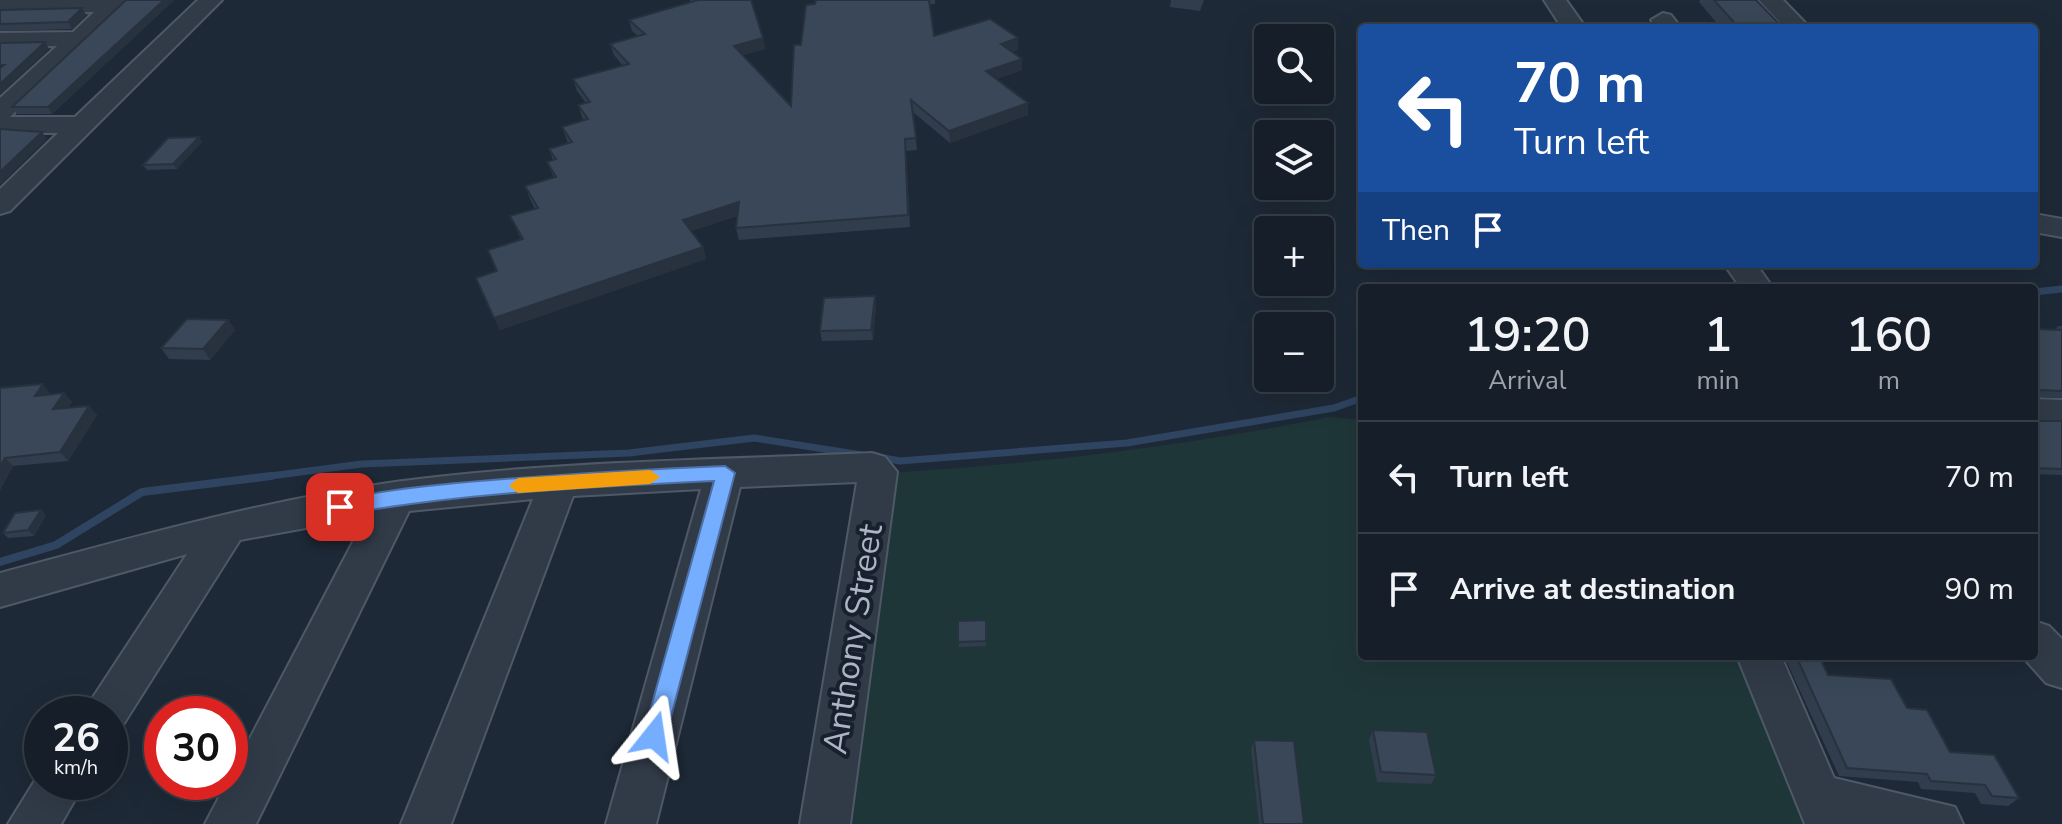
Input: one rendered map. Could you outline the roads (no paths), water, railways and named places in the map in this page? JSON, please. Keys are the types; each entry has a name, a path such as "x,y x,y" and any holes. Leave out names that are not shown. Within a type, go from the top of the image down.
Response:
{"street":[{"path":"0,205 211,0"},
{"path":"1555,0 1571,24"},
{"path":"1770,0 1794,24"},
{"path":"0,7 117,3"},
{"path":"0,112 117,3"},
{"path":"0,40 77,39"},
{"path":"0,76 37,75"},
{"path":"0,125 79,125"},
{"path":"2038,224 2062,228"},
{"path":"2038,412 2062,413"},
{"name":"Anthony Street","path":"725,473 862,466 878,472 825,824"},
{"path":"8,595 227,527 396,497 559,482 725,473 631,824"},
{"path":"426,824 559,482"},
{"path":"230,824 396,497"},
{"path":"117,696 227,527"},
{"path":"2038,643 2062,669"},
{"path":"1761,660 1824,810 1938,824"},
{"path":"33,824 49,800"}],"waterway":[{"path":"2038,292 2062,289"},
{"path":"878,457 900,461 1127,443 1334,408 1358,399"},
{"path":"257,478 362,464 629,453 754,438 862,455"},
{"path":"257,478 271,476"},
{"path":"0,562 56,545 142,492 257,478"}]}
